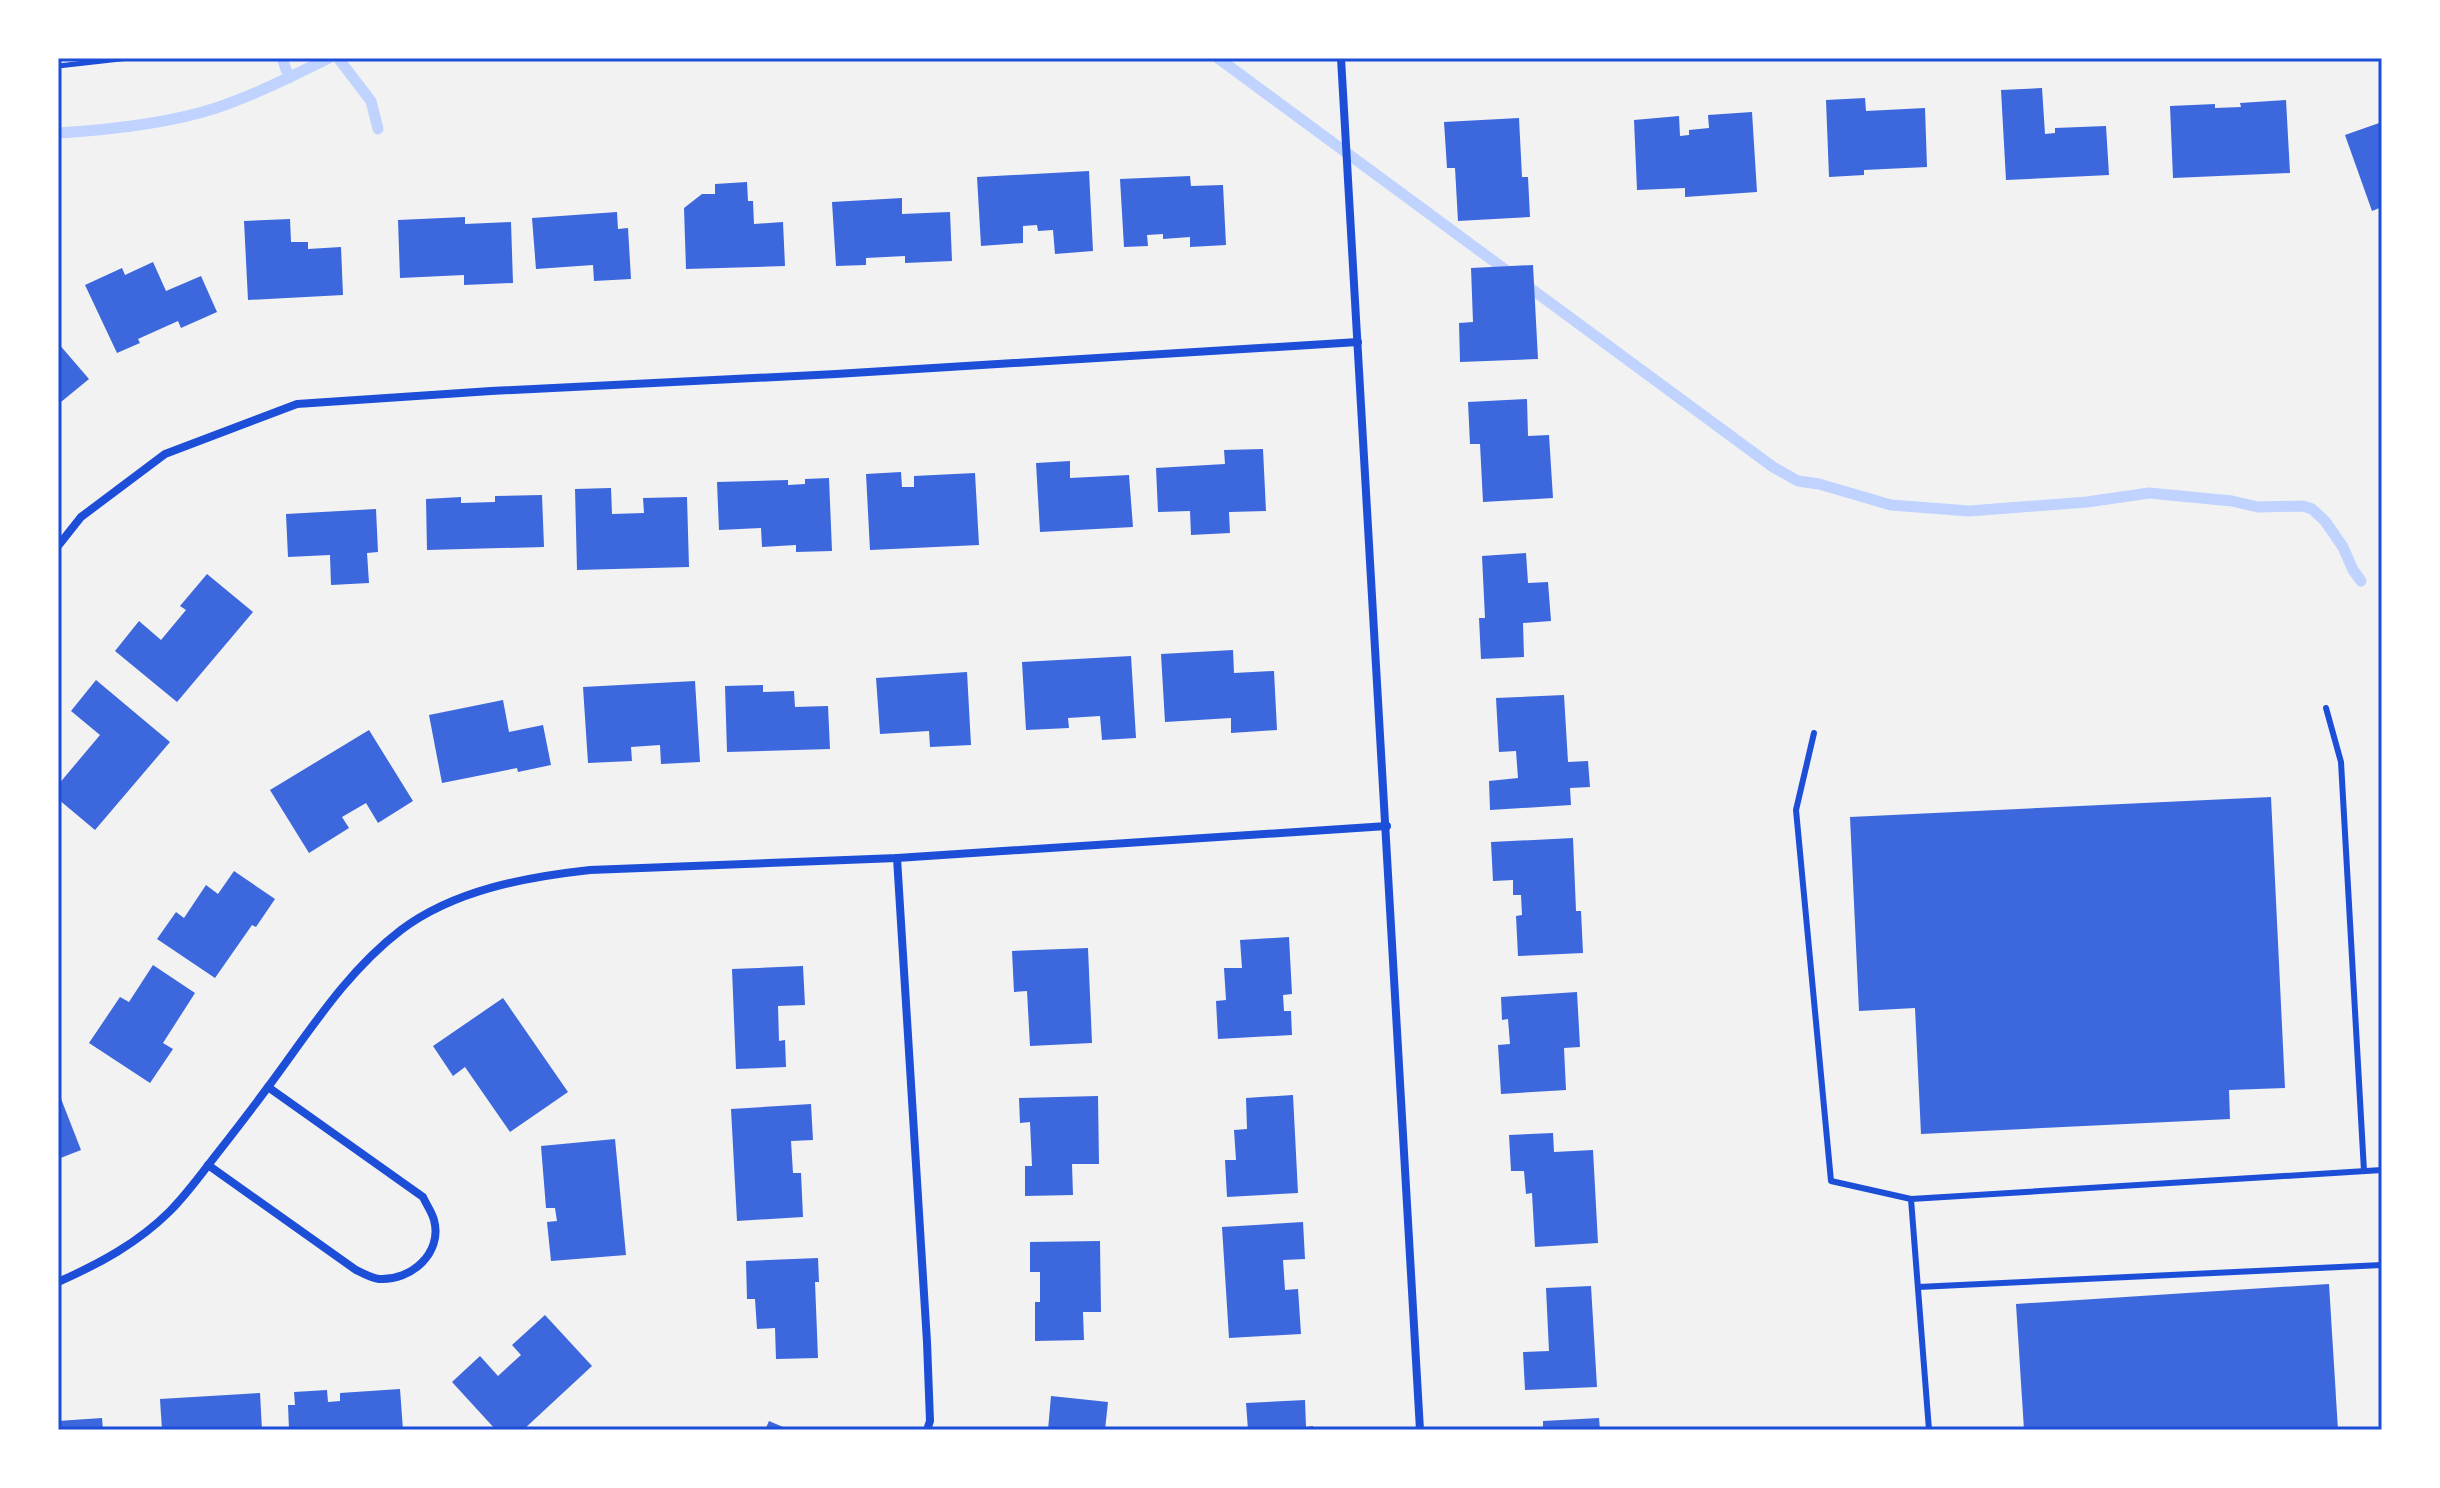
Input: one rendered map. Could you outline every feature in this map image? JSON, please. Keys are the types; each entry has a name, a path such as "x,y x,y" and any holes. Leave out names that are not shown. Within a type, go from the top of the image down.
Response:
{"street":[{"path":"1341,58 1420,1430"},
{"path":"58,546 81,517 165,454 297,404 1358,342"},
{"path":"58,1282 92,1267 136,1241 171,1211 268,1087 322,1011 363,965 402,929 450,903 504,884 590,870 897,858 1387,826"},
{"path":"897,858 927,1342 930,1421 927,1430"},
{"path":"208,1165 356,1270 377,1279 402,1277 421,1265 435,1242 434,1220 423,1197 268,1087"}],"lane":[{"path":"2326,708 2341,762 2364,1171"},
{"path":"1814,733 1796,810 1831,1181 1911,1199 2382,1170"},
{"path":"1911,1199 1929,1430"},
{"path":"1918,1287 2382,1265"}],"path":[{"path":"58,66 129,58"}],"building":[{"path":"2042,88 2045,134 2055,133 2055,128 2106,126 2109,175 2006,180 2001,90"},
{"path":"1865,98 1866,111 1925,108 1927,167 1864,170 1864,175 1829,177 1826,100"},
{"path":"2286,100 2290,173 2173,178 2170,106 2215,104 2215,108 2241,107 2240,103"},
{"path":"1752,112 1757,192 1685,197 1685,188 1637,190 1634,120 1679,116 1680,136 1689,135 1689,130 1709,128 1708,115"},
{"path":"1519,118 1522,177 1528,177 1530,217 1458,221 1455,168 1447,168 1444,122"},
{"path":"2382,122 2382,207 2372,211 2345,135"},
{"path":"1089,171 1093,251 1055,254 1053,230 1038,231 1037,225 1023,226 1023,243 981,246 977,177"},
{"path":"1190,176 1191,186 1223,185 1226,245 1190,247 1190,237 1163,239 1163,234 1147,235 1148,246 1124,247 1120,179"},
{"path":"747,182 748,201 753,201 754,224 783,222 785,266 686,269 684,208 702,194 715,194 715,184"},
{"path":"902,198 902,214 950,212 952,261 905,263 905,256 866,258 866,265 836,266 832,202"},
{"path":"617,212 618,229 628,228 631,279 594,281 593,265 536,269 532,218"},
{"path":"465,217 465,224 511,222 513,283 464,285 464,275 400,278 398,220"},
{"path":"290,219 291,242 308,242 308,249 341,247 343,295 248,300 244,221"},
{"path":"153,262 166,291 201,276 217,312 181,328 178,321 138,339 140,343 117,353 85,285 122,268 125,275"},
{"path":"1533,265 1538,359 1460,362 1459,323 1473,322 1471,268"},
{"path":"58,343 89,379 61,402 58,398"},
{"path":"1527,399 1528,436 1549,435 1553,498 1483,502 1480,444 1470,444 1468,402"},
{"path":"1263,449 1266,511 1229,512 1230,533 1191,535 1190,511 1158,512 1156,468 1225,464 1224,450"},
{"path":"1070,461 1070,478 1129,475 1133,527 1040,532 1036,463"},
{"path":"901,472 902,487 914,487 914,476 975,473 979,545 870,550 866,474"},
{"path":"829,478 832,551 796,552 796,545 762,547 761,528 719,530 717,482 788,480 788,485 805,484 805,479"},
{"path":"611,488 612,514 644,513 643,498 687,497 689,567 577,570 575,489"},
{"path":"542,495 544,547 427,550 426,499 461,497 461,503 495,502 495,496"},
{"path":"376,509 378,552 367,553 369,583 331,585 330,555 288,557 286,514"},
{"path":"1526,553 1528,583 1548,582 1551,621 1523,623 1524,657 1481,659 1479,618 1485,618 1482,556"},
{"path":"207,574 253,612 177,702 115,651 139,621 161,640 186,610 180,606"},
{"path":"1233,650 1234,673 1274,671 1277,730 1231,733 1231,718 1165,722 1161,654"},
{"path":"1131,656 1136,738 1102,740 1100,716 1068,718 1069,728 1026,730 1022,662"},
{"path":"967,672 971,745 930,747 929,731 880,734 876,678"},
{"path":"96,680 170,742 95,830 58,799 58,785 100,735 71,711"},
{"path":"695,681 700,762 661,764 660,745 631,747 632,761 588,763 583,687"},
{"path":"763,685 763,692 794,691 795,707 828,706 830,749 727,752 725,686"},
{"path":"1564,695 1568,762 1588,761 1590,787 1570,788 1571,805 1490,810 1489,781 1518,778 1516,751 1499,752 1496,698"},
{"path":"503,700 509,732 543,725 551,765 518,772 517,768 442,783 429,715"},
{"path":"369,730 413,801 378,823 366,803 342,817 349,828 309,853 270,790"},
{"path":"2271,797 2285,1088 2229,1090 2230,1119 1921,1134 1915,1008 1859,1011 1850,817"},
{"path":"1573,838 1576,911 1581,911 1583,953 1518,956 1516,916 1522,915 1521,895 1513,895 1513,880 1493,881 1491,842"},
{"path":"234,871 275,899 256,927 252,925 215,978 157,939 176,912 184,918 206,885 218,894"},
{"path":"1289,937 1292,994 1283,995 1284,1011 1291,1011 1292,1035 1218,1039 1216,1001 1226,1000 1224,968 1242,968 1240,940"},
{"path":"1088,948 1092,1043 1030,1046 1027,991 1014,992 1012,951"},
{"path":"153,965 195,993 163,1043 173,1049 150,1083 89,1043 120,997 129,1002"},
{"path":"803,966 805,1005 778,1006 779,1041 785,1040 786,1067 736,1069 732,969"},
{"path":"1577,992 1580,1047 1564,1048 1566,1090 1501,1094 1498,1045 1510,1044 1508,1019 1502,1020 1501,997"},
{"path":"503,998 568,1092 510,1132 465,1067 453,1076 433,1046"},
{"path":"58,1091 81,1150 58,1159"},
{"path":"1293,1095 1298,1193 1227,1197 1225,1160 1236,1160 1234,1130 1247,1129 1246,1098"},
{"path":"1098,1096 1099,1164 1072,1164 1073,1195 1025,1196 1025,1166 1032,1166 1030,1122 1020,1123 1019,1098"},
{"path":"811,1104 813,1140 791,1141 793,1173 801,1173 803,1217 737,1221 731,1109"},
{"path":"1553,1133 1554,1152 1593,1150 1598,1243 1535,1247 1532,1193 1526,1194 1524,1171 1511,1171 1509,1135"},
{"path":"615,1139 626,1255 551,1261 547,1222 557,1221 555,1208 546,1208 541,1146"},
{"path":"1303,1222 1305,1259 1283,1260 1285,1290 1298,1289 1301,1334 1229,1338 1222,1227"},
{"path":"1100,1241 1101,1312 1083,1312 1084,1340 1035,1341 1035,1302 1040,1302 1040,1272 1030,1272 1030,1242"},
{"path":"818,1258 819,1282 815,1282 818,1358 776,1359 775,1328 757,1329 755,1299 747,1299 746,1261"},
{"path":"2329,1284 2338,1430 2024,1430 2016,1304"},
{"path":"1591,1286 1597,1387 1525,1390 1523,1352 1549,1351 1546,1288"},
{"path":"545,1315 592,1366 523,1430 496,1430 452,1382 480,1356 498,1376 521,1355 512,1345"},
{"path":"400,1389 403,1430 289,1430 288,1405 295,1405 294,1392 327,1390 328,1402 340,1401 340,1393"},
{"path":"260,1393 262,1430 162,1430 160,1399"},
{"path":"1051,1396 1108,1402 1105,1430 1048,1430"},
{"path":"1305,1400 1306,1427 1313,1426 1313,1430 1248,1430 1246,1403"},
{"path":"102,1418 103,1430 58,1430 58,1421"},
{"path":"1599,1418 1600,1430 1543,1430 1543,1421"},
{"path":"769,1421 790,1430 765,1430"}],"waterway":[{"path":"282,58 289,78"},
{"path":"58,133 138,125 198,113 245,97 329,58"},
{"path":"338,58 371,101 378,129"},
{"path":"1218,58 1773,467 1798,481 1891,505 1969,511 2087,502 2149,493 2232,501 2258,507 2303,506 2312,509 2325,521 2361,581"}]}
